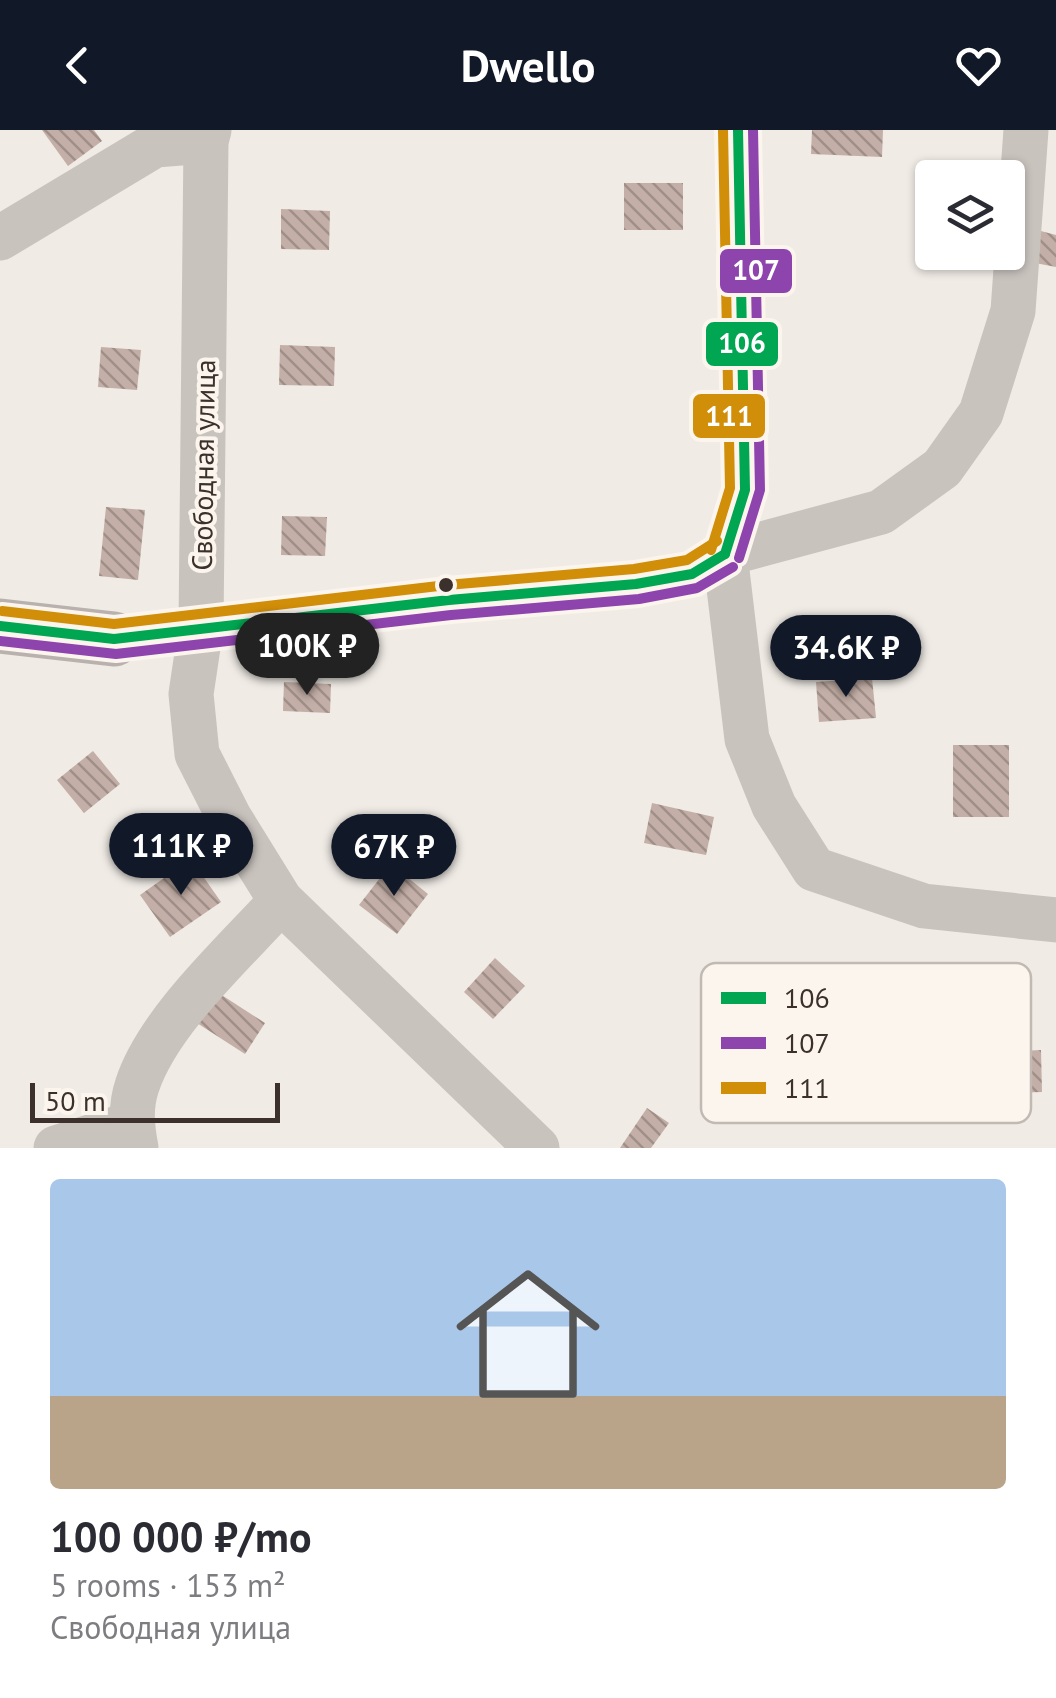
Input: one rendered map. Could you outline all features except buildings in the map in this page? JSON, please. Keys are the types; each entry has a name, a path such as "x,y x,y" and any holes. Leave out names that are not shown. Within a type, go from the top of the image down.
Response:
{"main road":[{"path":"0,626 114,639"}],"street":[{"path":"738,130 745,490 725,554 747,740 774,806 814,869 924,906 1056,920"},
{"path":"114,639 636,584 692,574 725,554 881,512 942,468 981,413 1013,311 1026,130"},
{"path":"0,238 155,145 208,136"},
{"name":"Свободная улица","path":"208,136 201,627 191,694 197,754 281,901 538,1148"},
{"path":"56,1148 134,1136 137,1086 168,1027 281,901"}],"transit line":[{"name":"111","path":"711,550 730,488 723,130"},
{"name":"106","path":"725,554 745,490 738,130"},
{"name":"107","path":"739,558 760,490 753,130"},
{"name":"111","path":"2,611 114,624 447,585 634,569 687,560 717,541"},
{"name":"106","path":"0,626 114,639 449,600 636,584 692,574 725,554"},
{"name":"107","path":"0,641 116,654 451,615 639,599 697,588 733,567"}]}
